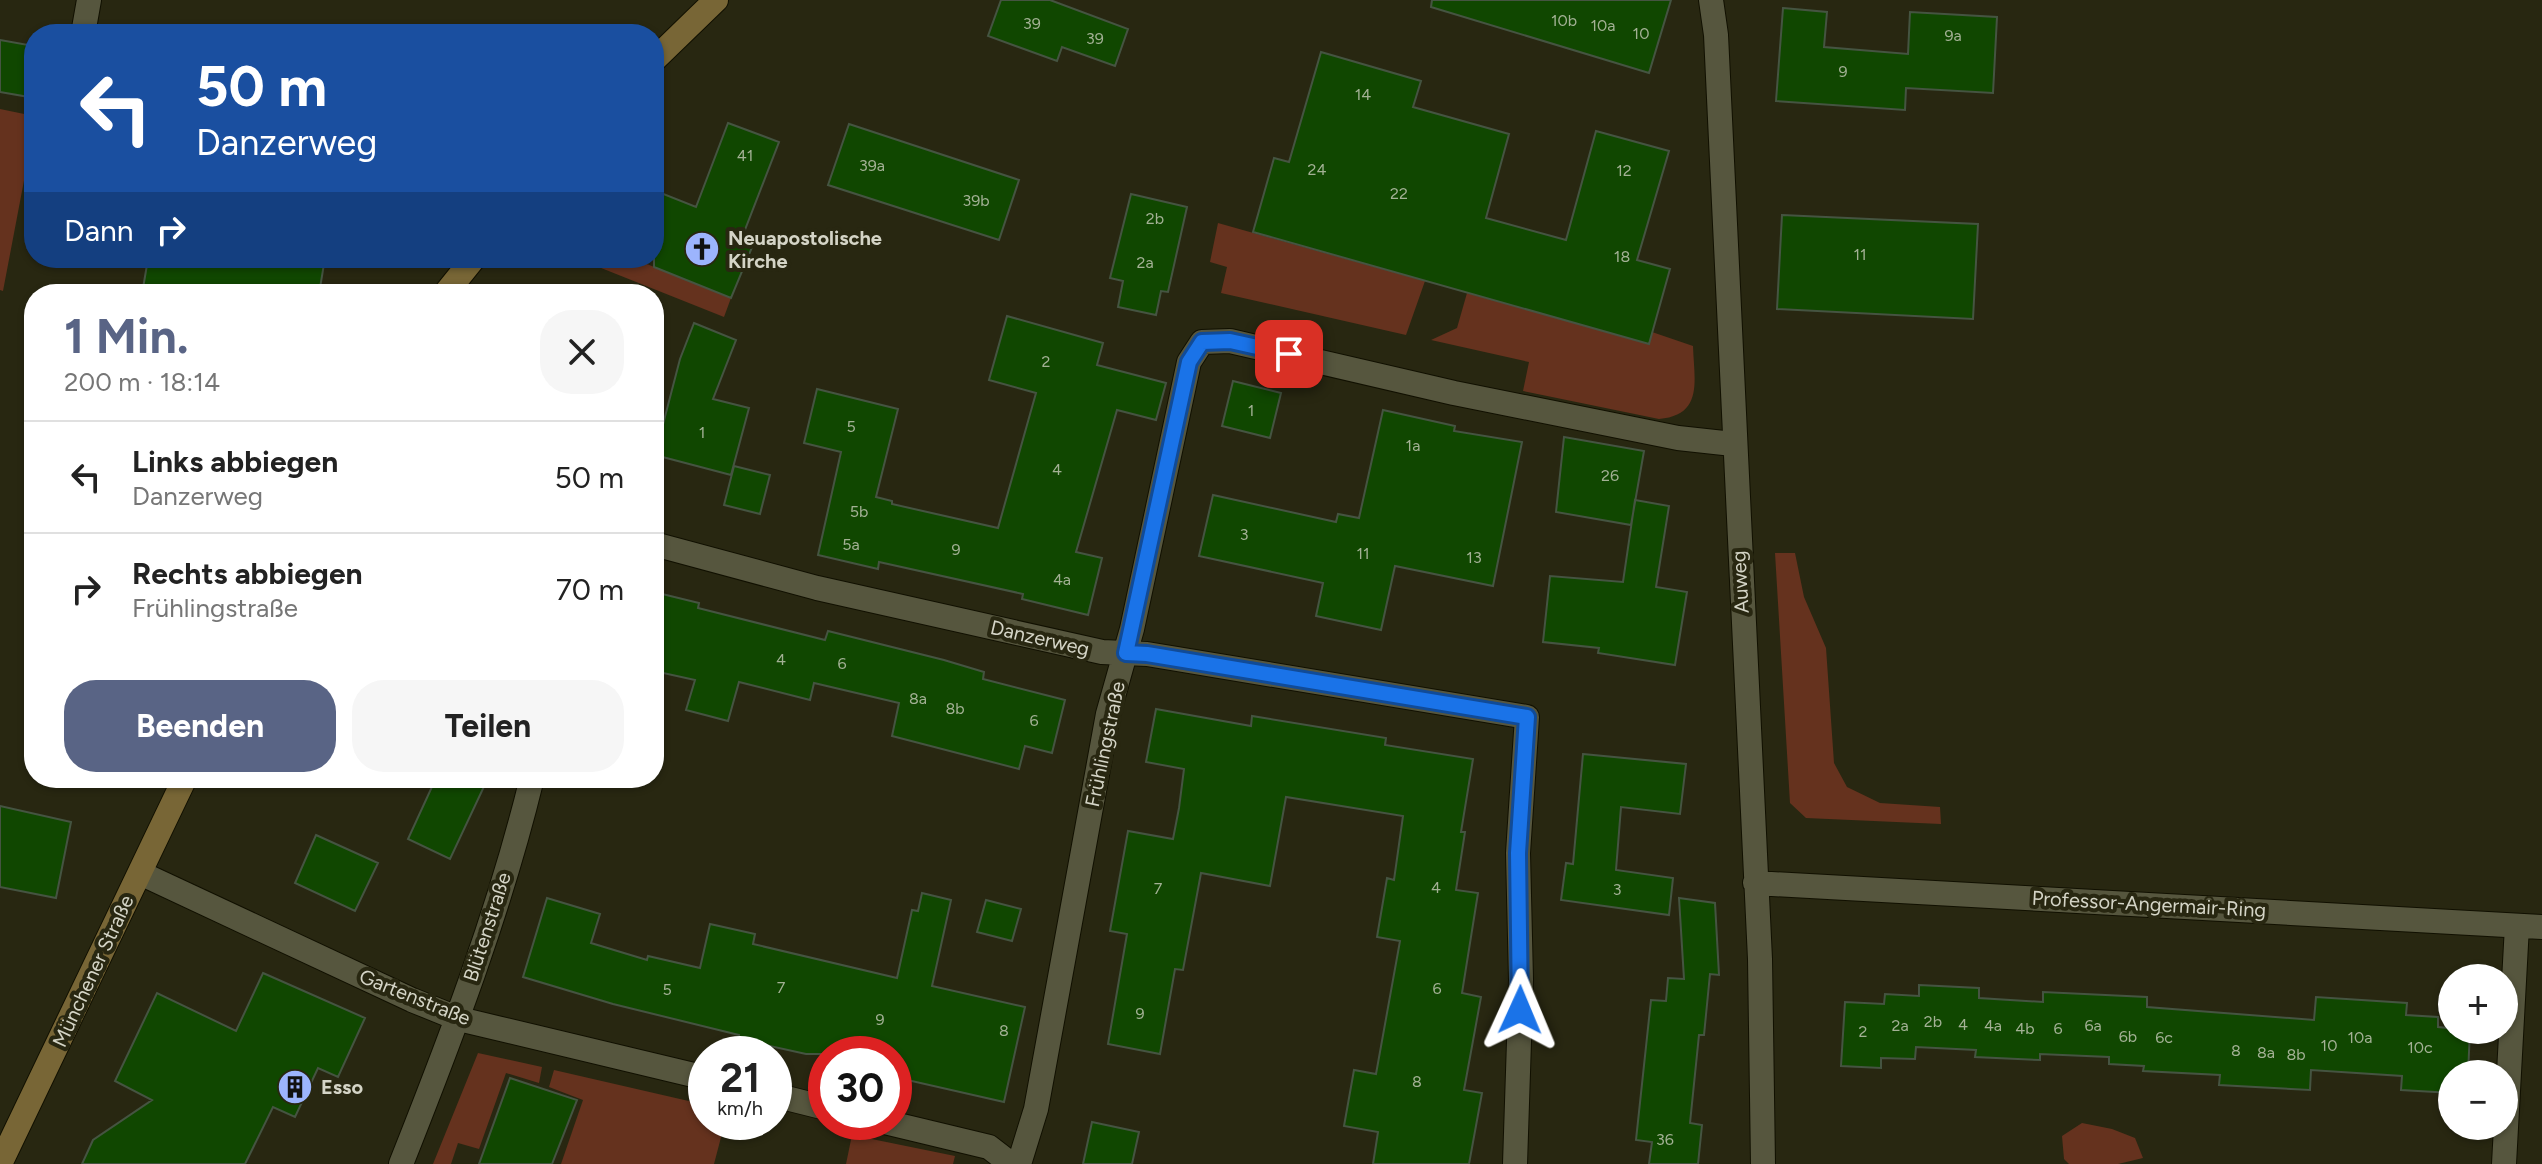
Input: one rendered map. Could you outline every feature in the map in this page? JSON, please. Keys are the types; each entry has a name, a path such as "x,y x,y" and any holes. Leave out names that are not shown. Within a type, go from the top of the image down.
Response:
{"street":[{"path":"85,24 89,0"},
{"path":"664,50 716,0"},
{"name":"Auweg","path":"1711,0 1716,35 1733,444 1760,959 1763,1164"},
{"path":"453,284 466,268"},
{"name":"Frühlingstraße","path":"1019,1164 1034,1118 1108,714 1126,653 1189,362 1202,342 1230,341 1454,393 1678,438 1733,444"},
{"name":"Danzerweg","path":"664,547 817,588 1102,652 1147,654 1527,717 1518,853 1521,980 1515,1164"},
{"name":"Münchener Straße","path":"0,1164 180,788"},
{"name":"Blütenstraße","path":"401,1164 459,1019 529,788"},
{"name":"Gartenstraße","path":"140,873 459,1019 688,1074"},
{"name":"Professor-Angermair-Ring","path":"1755,883 2542,927"},
{"path":"2504,1164 2517,926"},
{"path":"912,1128 989,1147 1011,1164"}],"shaded area":[{"path":"0,109 24,114 24,181 3,291 0,290"},
{"path":"1218,223 1425,281 1406,335 1221,293 1227,267 1210,262"},
{"path":"601,268 657,268 731,298 724,317 664,293 664,284 641,284"},
{"path":"1467,293 1648,344 1652,332 1693,346 1695,383 1690,403 1683,411 1659,419 1523,391 1529,362 1431,340 1457,328"},
{"path":"1775,553 1795,553 1804,597 1826,648 1834,763 1847,787 1880,803 1940,807 1941,824 1806,818 1790,803"},
{"path":"478,1053 542,1067 539,1083 506,1073 479,1149 458,1143 451,1164 433,1164"},
{"path":"554,1070 688,1101 688,1140 720,1140 714,1164 561,1164 583,1100 549,1087"},
{"path":"2082,1123 2135,1138 2143,1158 2118,1164 2069,1164 2064,1159 2062,1136"},
{"path":"851,1140 877,1140 955,1156 953,1164 846,1164"}],"building":[{"path":"1001,0 1050,0 1128,29 1115,66 1062,47 1057,61 988,36"},
{"path":"1432,0 1671,0 1649,73 1431,7"},
{"path":"1783,8 1827,12 1824,47 1908,54 1910,12 1997,17 1993,93 1906,88 1905,110 1776,101"},
{"path":"0,40 24,44 24,96 0,92"},
{"path":"1321,52 1421,81 1413,107 1509,134 1486,218 1566,240 1596,131 1669,151 1637,260 1670,269 1649,344 1253,232 1274,158 1289,162"},
{"path":"728,123 779,142 743,235 755,240 731,298 656,268 664,268 664,194 696,207"},
{"path":"849,124 1019,180 999,240 828,185"},
{"path":"1131,194 1187,207 1168,292 1161,291 1156,315 1118,307 1123,281 1110,278"},
{"path":"1782,215 1978,224 1973,319 1777,309"},
{"path":"146,268 323,268 321,284 144,284"},
{"path":"1007,316 1103,343 1097,365 1166,383 1156,420 1117,410 1076,552 1102,558 1088,615 1022,599 1023,594 879,562 878,569 818,555 841,452 804,443 817,389 898,409 876,497 892,501 892,504 998,528 1036,393 989,380"},
{"path":"694,323 736,340 713,399 749,408 731,475 664,457 664,420 680,359"},
{"path":"1233,381 1281,393 1270,438 1222,426"},
{"path":"1383,410 1455,426 1454,431 1522,442 1493,586 1395,566 1381,630 1316,616 1323,583 1199,556 1213,495 1336,522 1338,514 1359,518"},
{"path":"1564,437 1644,451 1631,525 1556,512"},
{"path":"734,466 770,475 760,514 724,505"},
{"path":"1635,500 1669,506 1656,587 1687,592 1675,665 1598,653 1599,648 1543,642 1550,576 1623,582"},
{"path":"664,594 699,603 698,608 825,640 828,631 944,660 984,672 983,679 1065,700 1052,753 1025,746 1019,769 892,736 899,703 814,683 810,700 739,682 728,721 686,710 695,680 664,673"},
{"path":"1156,709 1251,726 1252,716 1386,738 1385,745 1473,759 1461,832 1465,832 1456,890 1478,893 1462,993 1481,997 1464,1090 1482,1093 1469,1164 1373,1164 1378,1132 1344,1126 1354,1070 1376,1074 1400,941 1377,937 1387,878 1394,880 1403,816 1286,797 1270,886 1201,873 1183,970 1175,969 1160,1054 1108,1044 1127,934 1110,931 1128,831 1173,839 1179,808 1184,769 1146,762"},
{"path":"1583,754 1686,764 1680,814 1621,807 1616,870 1673,878 1669,915 1561,900 1566,863 1573,864"},
{"path":"431,788 483,788 450,859 408,839"},
{"path":"0,806 71,822 56,898 0,887"},
{"path":"316,835 378,863 355,911 295,883"},
{"path":"922,893 951,900 932,986 1025,1007 1004,1102 912,1081 912,1036 808,1036 806,1054 792,1051 792,1036 739,1036 523,977 547,898 600,914 591,943 647,960 648,956 700,968 710,924 755,934 753,944 897,978 912,910 918,911"},
{"path":"1679,898 1715,903 1719,975 1710,974 1704,1035 1699,1035 1690,1123 1702,1125 1698,1164 1649,1164 1652,1142 1636,1140 1651,1000 1666,1001 1668,978 1684,979"},
{"path":"986,900 1021,909 1012,941 977,932"},
{"path":"263,973 365,1018 338,1077 318,1068 295,1117 273,1107 245,1164 82,1164 93,1140 152,1100 115,1081 157,993 236,1031"},
{"path":"1919,985 1979,988 1979,998 2043,1002 2043,992 2147,997 2147,1007 2314,1020 2316,997 2407,1003 2406,1015 2438,1017 2438,1044 2469,1044 2469,1060 2438,1060 2438,1092 2401,1090 2402,1076 2311,1070 2310,1090 2219,1085 2220,1075 2143,1071 2144,1066 2109,1064 2109,1057 2040,1054 2040,1060 1975,1057 1976,1050 1916,1047 1915,1059 1881,1058 1881,1068 1841,1066 1845,1002 1884,1004 1885,994 1919,996"},
{"path":"510,1078 577,1100 552,1164 479,1164"},
{"path":"1092,1122 1139,1132 1132,1164 1083,1164"}],"place":[{"name":"Neuapostolische Kirche","path":"702,249"},
{"name":"Esso","path":"295,1087"}],"route":[{"path":"1289,354 1230,341 1202,342 1189,362 1126,653 1527,717 1518,853 1520,1010"}]}
